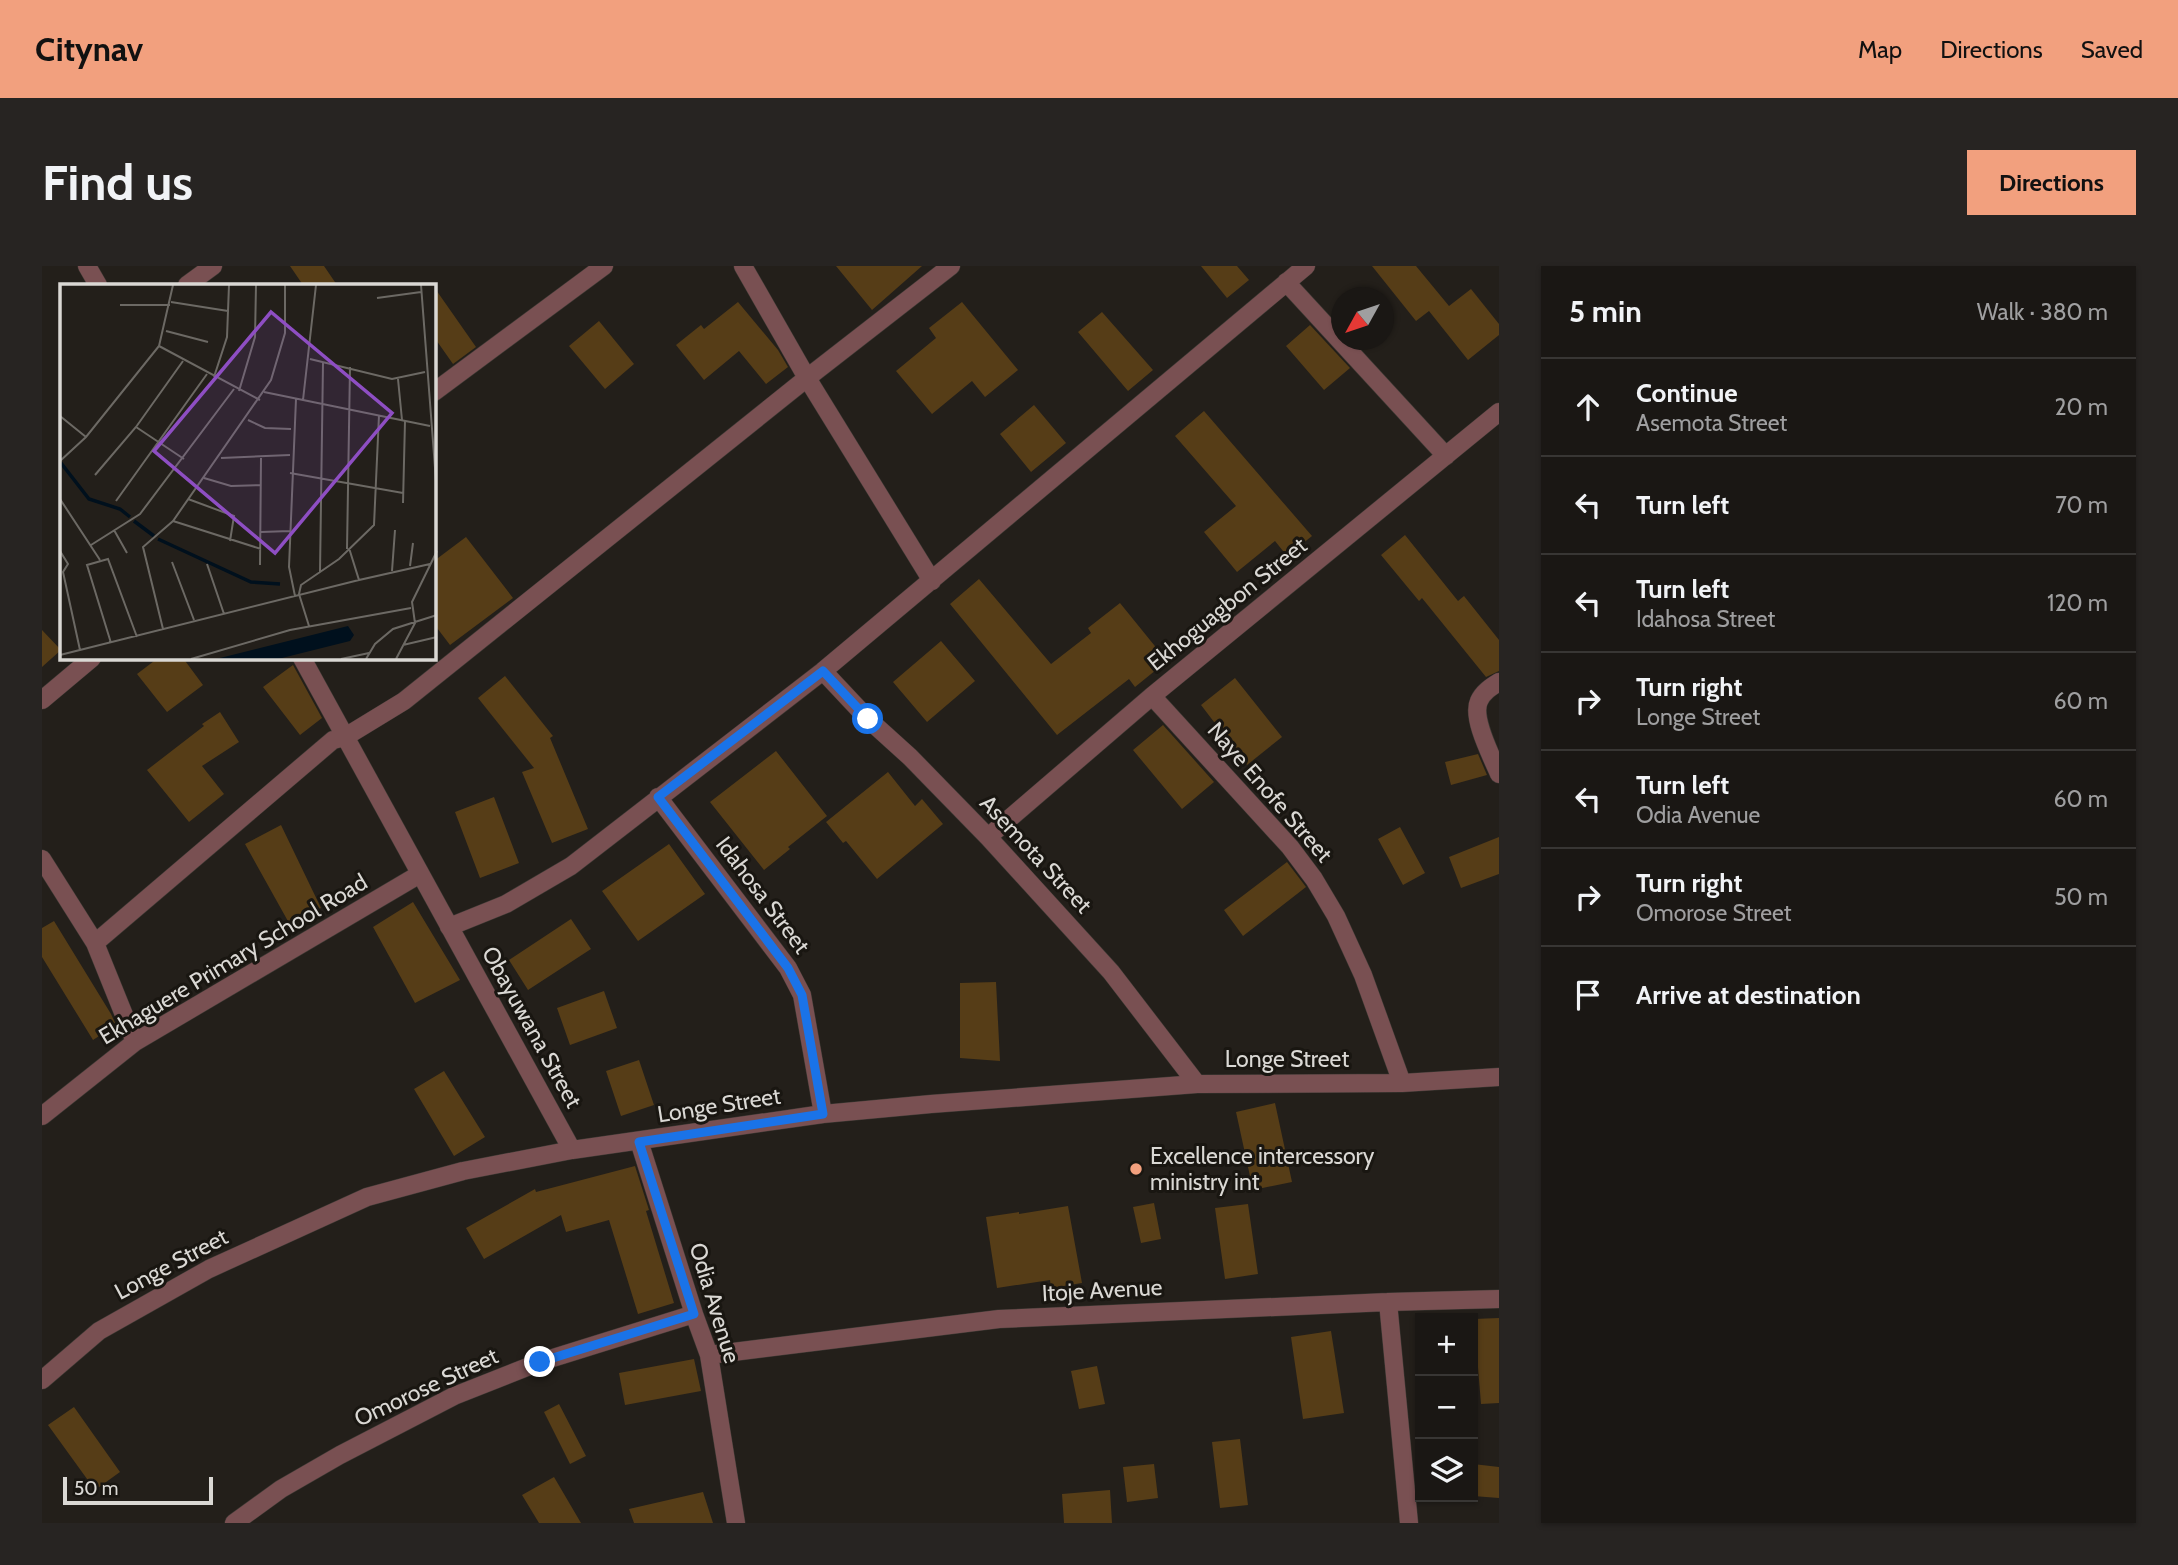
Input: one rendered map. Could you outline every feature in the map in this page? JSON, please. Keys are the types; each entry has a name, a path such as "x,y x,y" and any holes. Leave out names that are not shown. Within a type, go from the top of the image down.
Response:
{"street":[{"path":"87,266 97,284"},
{"path":"188,284 213,266"},
{"path":"436,391 604,266"},
{"path":"743,266 807,378 932,581"},
{"path":"94,943 333,740 345,737 404,701 951,266"},
{"path":"449,927 506,904 571,866 823,671 1306,266"},
{"path":"1286,282 1446,456"},
{"name":"Ekhoguagbon Street","path":"988,836 1152,696 1499,412"},
{"path":"42,700 90,660"},
{"name":"Obayuwana Street","path":"303,660 572,1150"},
{"name":"Asemota Street","path":"823,671 868,719 910,757 988,836 1111,972 1197,1084"},
{"path":"1499,682 1486,691 1478,703 1477,718 1499,774"},
{"name":"Naye Enofe Street","path":"1152,696 1290,847 1314,879 1336,916 1363,975 1402,1083"},
{"name":"Idahosa Street","path":"658,797 788,968 802,995 823,1114"},
{"path":"42,859 94,943 135,1042"},
{"name":"Ekhaguere Primary School Road","path":"42,1116 135,1042 420,874"},
{"name":"Longe Street","path":"42,1380 99,1331 209,1269 367,1196 463,1171 572,1150 823,1114 1197,1084 1402,1083 1499,1077"},
{"name":"Odia Avenue","path":"639,1142 709,1355 736,1523"},
{"name":"Itoje Avenue","path":"709,1355 999,1319 1499,1299"},
{"path":"1388,1302 1409,1523"},
{"name":"Omorose Street","path":"234,1523 281,1489 454,1396 540,1362 694,1314"}],"building":[{"path":"290,266 324,266 336,284 302,284"},
{"path":"836,266 922,266 872,310"},
{"path":"1201,266 1237,266 1249,280 1227,298"},
{"path":"1372,266 1416,266 1449,306 1471,289 1499,324 1499,335 1468,360 1429,311 1416,321 1394,294 1394,287 1389,287"},
{"path":"436,290 476,347 453,364 436,340"},
{"path":"738,302 778,350 788,367 766,384 739,351 704,380 676,345 701,325 704,329"},
{"path":"962,302 1018,370 985,397 972,381 932,414 896,371 936,338 929,328"},
{"path":"1102,312 1153,370 1128,391 1078,332"},
{"path":"599,321 634,364 605,389 569,346"},
{"path":"1310,325 1350,368 1324,390 1286,346"},
{"path":"1034,405 1066,443 1031,472 1000,434"},
{"path":"1204,411 1312,536 1287,556 1275,541 1237,572 1204,532 1236,506 1175,436"},
{"path":"1405,535 1458,601 1464,596 1499,640 1499,671 1486,677 1422,598 1419,601 1381,555"},
{"path":"466,537 513,598 450,645 436,627 436,560"},
{"path":"979,579 1051,664 1091,633 1088,628 1120,603 1167,661 1135,687 1129,679 1057,735 950,604"},
{"path":"42,630 60,651 42,667"},
{"path":"941,641 975,681 927,722 893,682"},
{"path":"155,660 184,660 203,685 167,712 137,674"},
{"path":"293,665 322,718 300,735 263,687"},
{"path":"505,676 553,736 550,738 588,829 552,843 522,772 534,768 478,698"},
{"path":"1235,678 1282,737 1247,765 1201,705"},
{"path":"220,712 239,742 202,766 224,794 189,822 147,770"},
{"path":"1163,725 1214,782 1182,809 1133,750"},
{"path":"776,751 827,816 764,870 710,802"},
{"path":"1478,754 1487,775 1451,785 1445,762"},
{"path":"888,772 915,806 922,799 943,824 877,879 846,841 843,843 826,822"},
{"path":"494,797 519,863 480,878 455,812"},
{"path":"281,825 321,908 289,923 245,844"},
{"path":"1400,827 1425,873 1403,885 1378,839"},
{"path":"1499,837 1499,874 1461,888 1449,857"},
{"path":"669,844 705,894 638,941 602,891"},
{"path":"1287,862 1306,887 1243,936 1224,910"},
{"path":"413,902 460,980 415,1003 373,927"},
{"path":"571,919 591,949 528,990 509,960"},
{"path":"54,921 116,1025 93,1040 42,957 42,928"},
{"path":"996,982 1000,1061 960,1058 960,983"},
{"path":"604,991 617,1028 570,1045 557,1008"},
{"path":"639,1060 654,1105 621,1116 606,1071"},
{"path":"444,1071 485,1137 454,1156 414,1089"},
{"path":"1275,1103 1292,1182 1253,1190 1236,1112"},
{"path":"635,1166 674,1303 638,1314 609,1220 566,1232 561,1215 484,1259 466,1228 535,1189 536,1192"},
{"path":"1154,1203 1161,1239 1141,1243 1133,1207"},
{"path":"1248,1204 1258,1274 1225,1279 1215,1208"},
{"path":"1068,1206 1082,1283 1051,1288 1050,1280 997,1288 986,1217"},
{"path":"1499,1318 1499,1403 1481,1404 1478,1319"},
{"path":"1331,1331 1344,1413 1303,1419 1291,1337"},
{"path":"694,1359 701,1391 625,1405 619,1373"},
{"path":"1097,1366 1105,1404 1079,1409 1071,1371"},
{"path":"559,1404 586,1456 570,1464 544,1412"},
{"path":"74,1407 120,1472 95,1490 48,1425"},
{"path":"1240,1439 1248,1505 1220,1508 1212,1442"},
{"path":"1154,1464 1158,1498 1127,1502 1123,1467"},
{"path":"1478,1465 1499,1467 1499,1498 1478,1496"},
{"path":"554,1477 581,1523 539,1523 522,1495"},
{"path":"1110,1490 1112,1523 1064,1523 1062,1494"},
{"path":"703,1492 713,1523 634,1523 629,1509"}],"place":[{"name":"Excellence intercessory ministry int","path":"1136,1169"}],"route":[{"path":"540,1362 694,1314 639,1142 823,1114 802,995 788,968 658,797 823,671 868,719"}]}
